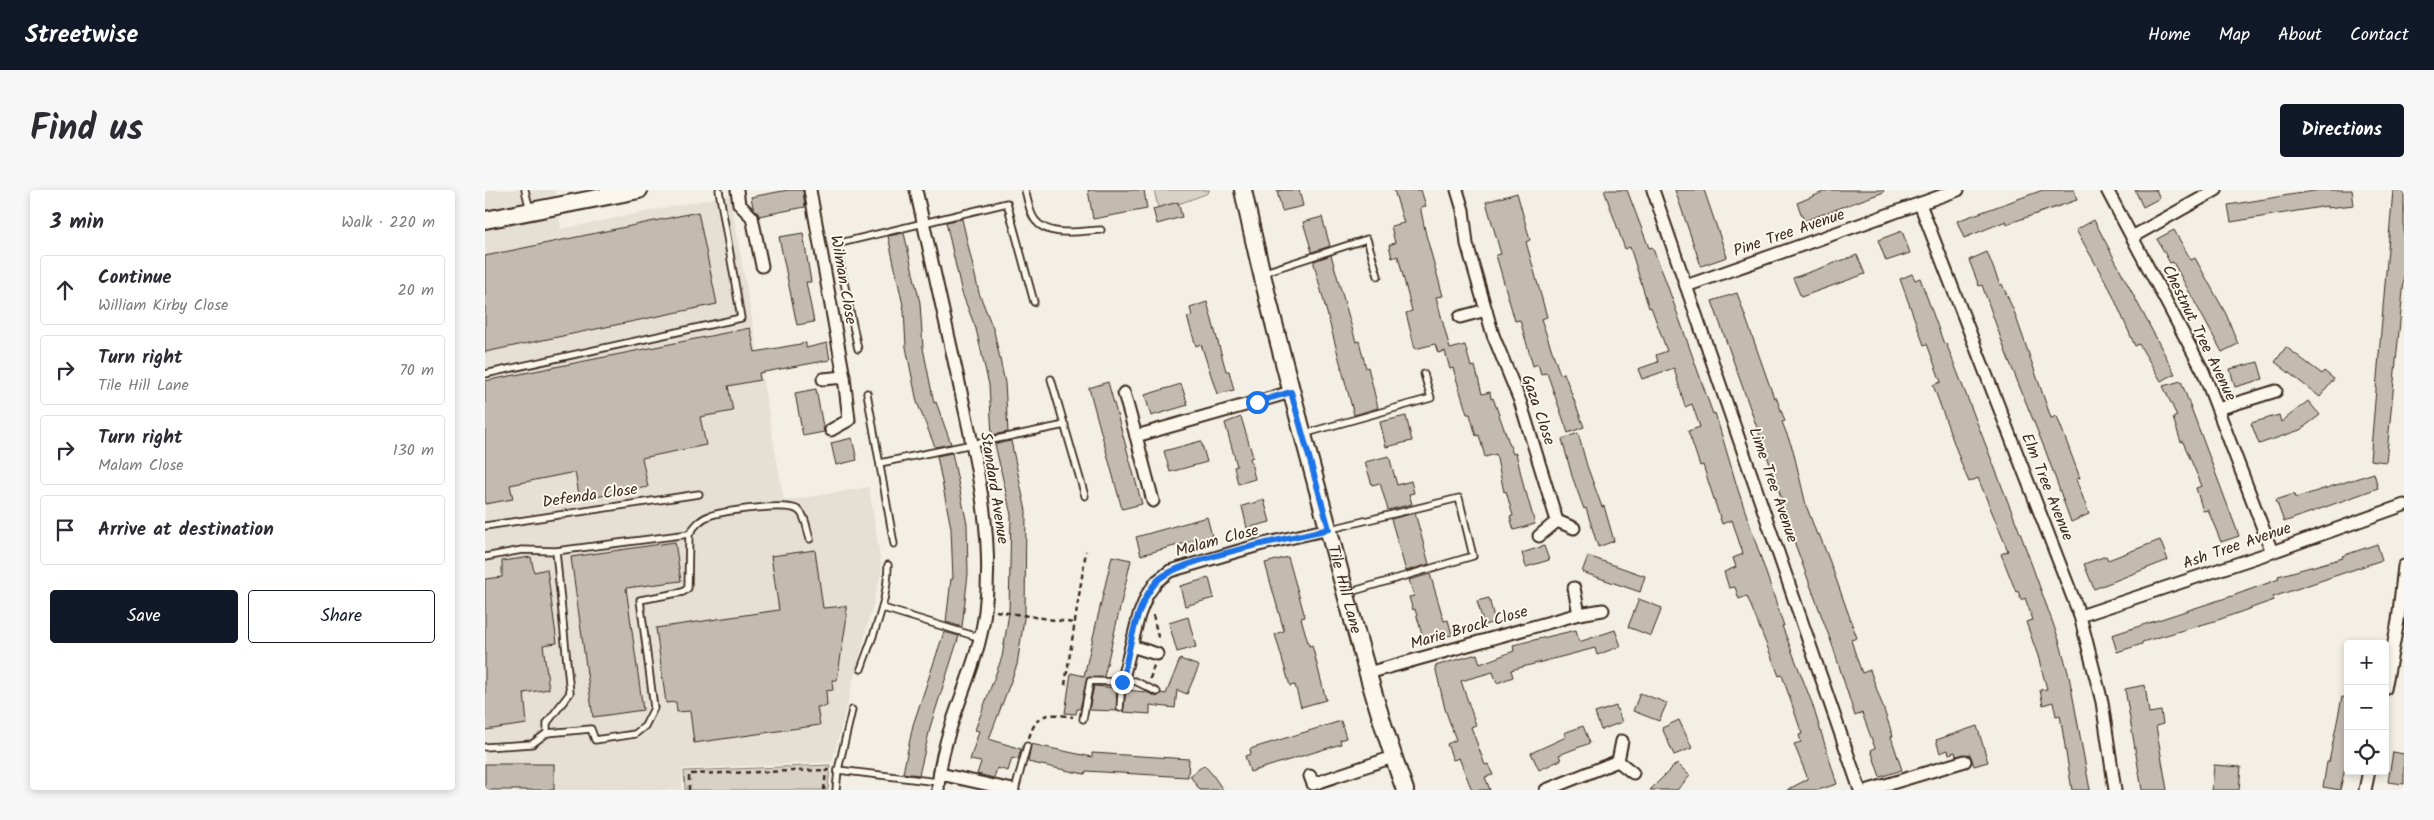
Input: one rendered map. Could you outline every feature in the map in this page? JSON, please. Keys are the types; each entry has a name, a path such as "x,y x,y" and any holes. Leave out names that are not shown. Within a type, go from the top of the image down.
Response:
{"main road":[{"path":"485,220 639,190"},
{"name":"Tile Hill Lane","path":"1243,190 1260,274 1302,434 1368,673 1405,790"}],"street":[{"path":"737,190 739,204 752,217 762,266"},
{"name":"Wilman Close","path":"810,190 844,377 849,420 831,430"},
{"name":"Standard Avenue","path":"916,190 973,445 988,546 985,610 981,638 946,742 939,782"},
{"name":"Gaza Close","path":"1457,190 1463,210 1467,244 1485,310 1493,335 1520,401 1557,521"},
{"name":"Lime Tree Avenue","path":"1653,190 1860,790"},
{"name":"Pine Tree Avenue","path":"1687,286 1958,190"},
{"name":"Chestnut Tree Avenue","path":"2107,190 2203,371 2272,552"},
{"path":"2132,237 2217,190"},
{"name":"Elm Tree Avenue","path":"1920,204 2081,616 2102,702 2115,790"},
{"path":"1459,317 1485,310"},
{"path":"823,378 844,377"},
{"path":"2218,409 2276,391"},
{"path":"1136,436 1291,392"},
{"path":"1124,393 1153,501"},
{"name":"Ash Tree Avenue","path":"2081,616 2272,552 2404,505"},
{"path":"1539,536 1557,521 1574,528"},
{"name":"Malam Close","path":"1122,682 1139,615 1147,594 1157,580 1170,571 1259,545 1329,529"},
{"path":"2386,685 2398,621 2404,566"},
{"path":"1574,588 1579,614"},
{"name":"Marie Brock Close","path":"1368,673 1579,614 1603,610"},
{"path":"1131,646 1157,654"},
{"path":"1618,761 1621,742"},
{"path":"1310,776 1313,784 1393,756"},
{"path":"1618,761 1633,773"},
{"path":"1545,790 1618,761"},
{"path":"1869,790 1965,761"},
{"path":"2365,790 2368,775"},
{"path":"939,782 1014,790"}],"lane":[{"path":"525,190 531,211"},
{"path":"485,374 741,318 719,190"},
{"path":"1025,190 1031,214 1042,227 1062,232 1101,230"},
{"path":"858,349 836,244 1007,203 1034,302"},
{"path":"1260,274 1367,239 1378,276"},
{"path":"1302,434 1431,398 1424,374"},
{"path":"1051,379 1085,496"},
{"path":"867,393 894,544"},
{"path":"880,464 1065,425"},
{"name":"Defenda Close","path":"485,526 699,494"},
{"path":"1329,529 1459,498 1473,556 1346,594"},
{"path":"485,747 532,744 547,733 591,729 595,740 635,734 645,726 654,708 640,600 683,592 688,588 690,572 689,534 699,522 710,516 738,511 789,507 799,510 803,516 810,539"},
{"path":"485,557 522,550 556,551 689,534"},
{"path":"547,733 547,723 570,693 556,551"},
{"path":"861,669 883,608 888,583 888,565"},
{"path":"883,608 981,638"},
{"path":"1083,719 1090,681 1135,681 1157,692"},
{"path":"1121,708 1122,682"},
{"path":"837,790 838,770 852,710"},
{"path":"1014,790 1027,746"},
{"path":"838,770 939,782"}],"path":[{"path":"1065,685 1073,623 1086,551"},
{"path":"985,610 1073,623"},
{"path":"1027,746 1033,724 1041,718 1051,714 1083,719"},
{"path":"689,790 689,774 826,770 825,790"}],"shaded area":[{"path":"485,190 555,190 561,229 730,195 784,501 869,487 882,570 832,762 682,769 682,790 485,790"},
{"path":"1154,190 1210,190 1206,194 1159,211"},
{"path":"830,765 828,790 685,790 684,771"}],"building":[{"path":"788,190 803,190 805,207 759,216 753,207 751,197"},
{"path":"1088,190 1144,190 1147,209 1093,219"},
{"path":"1299,190 1303,206 1282,211 1277,191"},
{"path":"1394,190 1421,190 1426,206 1421,207 1421,211 1443,296 1436,297 1450,349 1465,345 1471,367 1475,366 1482,394 1490,392 1491,399 1493,398 1513,454 1516,453 1535,524 1514,530 1510,517 1513,516 1506,491 1504,492 1496,454 1485,457 1479,435 1476,436 1470,414 1467,414 1453,368 1450,369 1445,351 1438,353 1435,344 1415,349 1406,313 1412,311 1398,256 1392,258 1389,245 1395,243 1391,226 1404,223"},
{"path":"1604,190 1627,190 1649,248 1652,247 1664,276 1713,414 1715,413 1738,490 1784,626 1782,626 1812,703 1837,784 1818,790 1787,790 1808,779 1794,744 1801,742 1799,735 1802,734 1782,675 1779,676 1747,596 1739,599 1735,587 1729,588 1724,572 1736,567 1733,558 1743,554 1732,520 1722,524 1703,465 1700,466 1688,431 1700,427 1692,404 1685,407 1674,368 1642,379 1638,369 1658,362 1656,355 1667,351 1651,307 1649,308 1630,247 1625,249"},
{"path":"1675,190 1704,190 1727,257 1701,266"},
{"path":"1828,190 1883,190 1884,192 1804,221 1797,203"},
{"path":"2043,190 2074,190 2077,200 2007,224 2006,221 1964,238 1957,221"},
{"path":"2135,190 2156,190 2160,198 2143,207"},
{"path":"2320,190 2352,190 2354,205 2327,208 2327,206 2231,222 2228,205"},
{"path":"2393,190 2404,190 2404,281 2386,462 2370,460"},
{"path":"1517,193 1530,240 1526,242 1547,317 1541,319 1560,374 1564,373 1584,427 1568,433 1547,373 1541,374 1538,364 1533,366 1520,320 1515,321 1496,255 1501,254 1486,202"},
{"path":"1178,202 1182,217 1157,224 1153,209"},
{"path":"698,212 717,304 485,352 485,256"},
{"path":"1322,217 1330,246 1312,252 1303,222"},
{"path":"962,219 979,293 994,331 1005,383 1008,432 992,435 989,385 976,329 962,293 946,222"},
{"path":"2094,220 2175,374 2161,381 2139,344 2135,346 2110,289 2076,230"},
{"path":"2174,230 2191,260 2195,258 2226,314 2238,344 2222,352 2173,262 2170,263 2157,239"},
{"path":"1902,231 1910,253 1886,261 1878,240"},
{"path":"803,233 811,282 806,282 814,322 797,325 779,237"},
{"path":"904,233 920,303 923,348 934,403 936,402 951,444 935,447 917,402 906,347 904,310 888,236"},
{"path":"1987,252 2000,285 2002,284 2015,314 2051,418 2057,416 2080,478 2076,479 2089,514 2071,522 1982,285 1979,286 1969,260"},
{"path":"1331,255 1356,342 1359,341 1366,368 1368,367 1378,408 1354,415 1314,264 1314,261"},
{"path":"1857,255 1865,274 1801,297 1793,278"},
{"path":"1912,274 1915,280 1920,278 1944,344 1946,343 2022,538 2059,640 2069,676 2090,790 2072,790 2060,715 2056,716 2053,702 2043,705 2040,690 2047,689 2026,622 2033,620 2025,598 2021,600 2018,591 2016,592 2001,554 2008,551 1978,478 1969,482 1933,385 1941,382 1927,344 1924,345 1900,279"},
{"path":"1737,293 1774,398 1776,397 1785,421 1782,422 1793,450 1806,505 1817,535 1819,534 1830,562 1857,638 1851,640 1857,659 1862,673 1870,670 1893,736 1891,737 1902,770 1880,777 1871,750 1875,748 1862,713 1855,716 1833,647 1795,544 1777,484 1712,301"},
{"path":"1207,302 1226,371 1229,371 1234,390 1217,394 1201,344 1196,346 1187,317 1192,316 1190,308"},
{"path":"750,328 755,352 806,343 806,348 827,343 830,360 759,373 760,380 728,386 733,411 700,417 706,445 642,458 648,487 580,500 575,472 510,485 513,499 485,504 485,381"},
{"path":"2286,347 2322,374 2324,371 2334,379 2320,397 2275,362"},
{"path":"2258,362 2263,379 2235,387 2230,369"},
{"path":"2181,381 2239,536 2221,542 2208,510 2203,511 2196,488 2202,486 2183,442 2181,442 2173,418 2177,416 2163,386"},
{"path":"1108,382 1142,504 1122,509 1089,388"},
{"path":"1181,384 1188,405 1151,416 1145,395"},
{"path":"816,389 824,432 803,436 795,393"},
{"path":"2308,401 2320,415 2300,430 2259,444 2251,423 2279,415 2281,422"},
{"path":"1406,416 1412,441 1386,447 1380,422"},
{"path":"1241,417 1253,457 1250,458 1255,479 1238,484 1234,467 1237,466 1225,423"},
{"path":"1578,433 1587,466 1602,507 1604,506 1614,541 1598,547 1586,508 1584,509 1572,476 1562,439"},
{"path":"852,438 857,460 836,465 831,443"},
{"path":"1011,441 1026,511 1025,612 1017,665 989,739 1021,749 1018,760 1012,758 1008,771 997,768 994,778 977,774 981,762 970,760 979,731 975,730 1002,657 1009,613 1011,515 995,444"},
{"path":"1201,441 1207,462 1170,472 1164,451"},
{"path":"952,453 967,524 968,574 962,627 946,622 951,579 953,579 951,528 937,456"},
{"path":"1389,456 1397,485 1411,481 1414,493 1409,494 1412,504 1388,510 1380,483 1372,485 1365,462"},
{"path":"2374,473 2378,488 2284,522 2276,500 2294,494 2295,498"},
{"path":"1264,500 1270,522 1247,528 1242,506"},
{"path":"1415,513 1429,564 1406,571 1391,519"},
{"path":"1207,517 1212,536 1141,555 1136,537"},
{"path":"2160,540 2168,560 2094,589 2084,564 2106,556 2108,560"},
{"path":"675,542 681,581 626,588 643,710 593,717 571,557"},
{"path":"2377,544 2382,560 2273,597 2274,600 2218,620 2142,642 2142,644 2117,652 2112,635 2235,595 2279,579 2278,576 2343,558 2342,556"},
{"path":"1544,546 1549,560 1526,567 1522,553"},
{"path":"815,550 823,608 846,606 847,616 837,680 832,680 833,690 826,691 827,706 817,707 820,725 694,743 690,711 677,712 676,702 666,703 656,628 779,610 771,556"},
{"path":"1112,556 1131,560 1104,677 1087,678 1080,709 1077,709 1076,714 1065,713 1071,673 1084,676"},
{"path":"1588,556 1645,576 1640,592 1582,572"},
{"path":"531,557 534,572 547,569 557,643 543,645 549,689 524,693 527,724 485,730 485,579 502,577 502,561"},
{"path":"1288,557 1305,617 1301,618 1309,646 1312,645 1326,700 1301,707 1295,685 1290,686 1275,634 1284,631 1265,563"},
{"path":"1430,574 1444,621 1448,620 1452,635 1424,642 1415,609 1413,610 1409,597 1414,596 1409,580"},
{"path":"1209,578 1214,598 1185,606 1180,586"},
{"path":"1489,598 1495,622 1484,625 1477,601"},
{"path":"1639,599 1662,608 1651,636 1628,627"},
{"path":"1188,617 1196,647 1177,652 1169,623"},
{"path":"1576,630 1579,642 1615,630 1621,646 1597,655 1595,648 1511,670 1513,677 1497,683 1493,672 1461,681 1476,725 1471,727 1485,765 1488,764 1493,775 1485,777 1490,790 1472,790 1459,758 1453,760 1447,744 1456,740 1445,709 1435,666 1477,654 1480,664 1514,651 1513,645"},
{"path":"944,632 959,636 931,724 919,775 903,773 913,725"},
{"path":"1180,659 1199,666 1187,694 1177,690 1175,708 1150,705 1150,714 1123,712 1126,690 1146,692 1157,697 1161,693 1166,694"},
{"path":"2145,685 2149,713 2161,711 2163,724 2156,726 2167,790 2142,790 2125,689"},
{"path":"1094,686 1116,688 1117,711 1089,710"},
{"path":"1640,693 1667,703 1659,721 1633,711"},
{"path":"2342,697 2344,697 2344,772 2340,790 2323,787 2327,762 2329,762"},
{"path":"1616,706 1622,722 1601,730 1595,713"},
{"path":"1679,720 1692,748 1674,755 1662,728"},
{"path":"1341,721 1346,738 1340,740 1341,744 1250,772 1245,756 1251,754 1250,749"},
{"path":"1583,726 1590,743 1559,755 1561,760 1539,770 1531,753 1566,737 1564,733"},
{"path":"1977,726 1988,762 1974,766 1970,754 1956,756 1955,752 1949,754 1948,750 1940,753 1936,740"},
{"path":"1031,744 1092,757 1092,753 1189,759 1188,777 1086,771 1085,774 1074,772 1028,762"},
{"path":"2393,752 2404,754 2404,784 2388,782"},
{"path":"1677,763 1690,776 1677,790 1650,790"},
{"path":"485,764 554,764 554,790 485,790"},
{"path":"1204,765 1223,790 1200,790 1190,776"},
{"path":"2214,765 2241,767 2239,790 2212,790"}],"route":[{"path":"1122,682 1139,615 1147,594 1157,580 1170,571 1187,565 1259,545 1329,529 1291,392 1257,402"}]}
